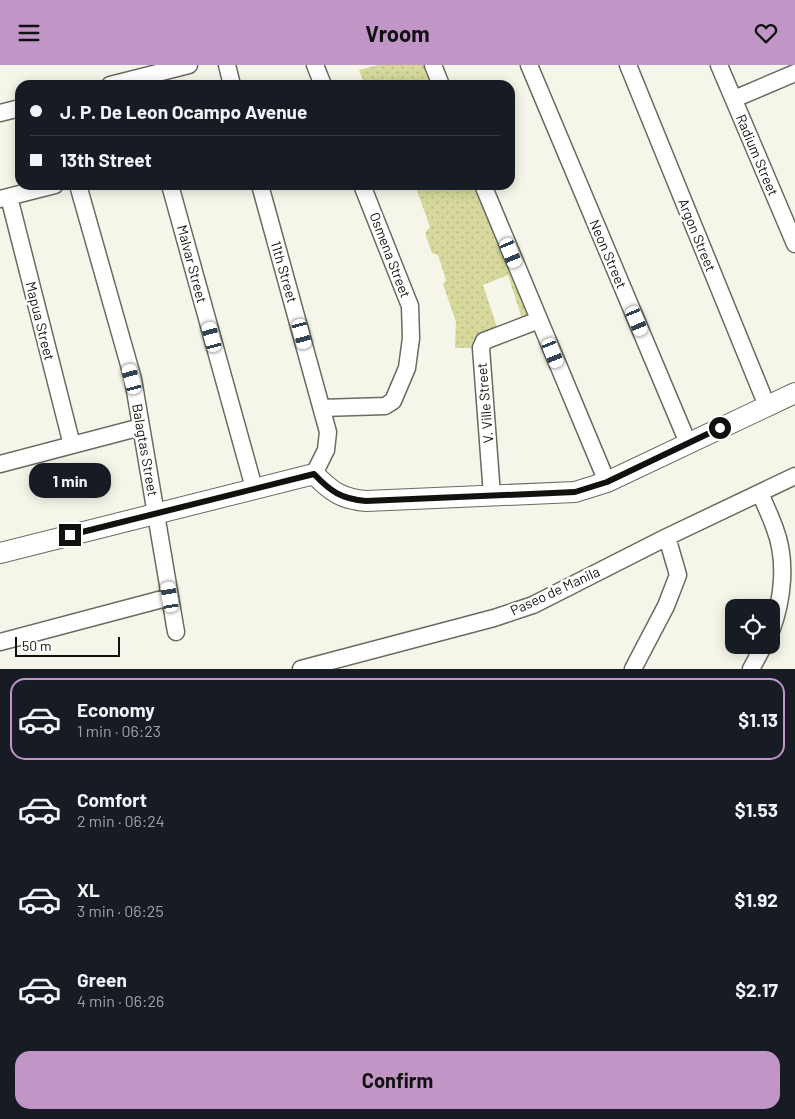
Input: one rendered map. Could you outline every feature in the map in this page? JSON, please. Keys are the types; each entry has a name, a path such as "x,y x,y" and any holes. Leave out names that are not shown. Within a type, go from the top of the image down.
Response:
{"street":[{"path":"144,80 189,65"},
{"path":"227,65 231,80"},
{"path":"315,65 321,80"},
{"path":"433,65 439,80"},
{"name":"Neon Street","path":"529,65 688,443"},
{"name":"Argon Street","path":"628,65 767,406"},
{"name":"Radium Street","path":"719,65 795,244"},
{"path":"734,99 795,73"},
{"path":"0,113 15,109"},
{"path":"4,198 35,190"},
{"name":"Balagtas Street","path":"79,190 132,379 176,632"},
{"name":"Malvar Street","path":"171,190 254,488"},
{"name":"11th Street","path":"261,190 328,432 326,449 314,474"},
{"name":"Osmena Street","path":"322,408 385,406 393,401 406,368 411,338 410,307 364,190"},
{"path":"485,190 607,482"},
{"name":"Mapua Street","path":"4,198 72,445"},
{"name":"V. Ville Street","path":"492,495 481,347 484,341 540,320"},
{"path":"0,553 314,474 330,491 352,500 575,492 607,482 795,393"},
{"path":"0,464 141,427"},
{"name":"Paseo de Manila","path":"300,669 494,618 533,605 667,537 795,476"},
{"path":"760,493 776,530 782,561 780,601"},
{"path":"633,669 666,606 678,575 667,537"},
{"path":"0,642 170,597"},
{"path":"751,669 759,654"}],"green space":[{"path":"378,65 426,65 433,80 363,80 359,70"},
{"path":"417,190 482,190 539,320 524,325 508,275 483,285 498,330 481,348 455,348 456,322 443,284 446,280 438,255 432,253 425,233 430,227"}],"route":[{"path":"70,535 314,474 330,491 352,500 366,501 575,492 607,482 720,428"}]}
